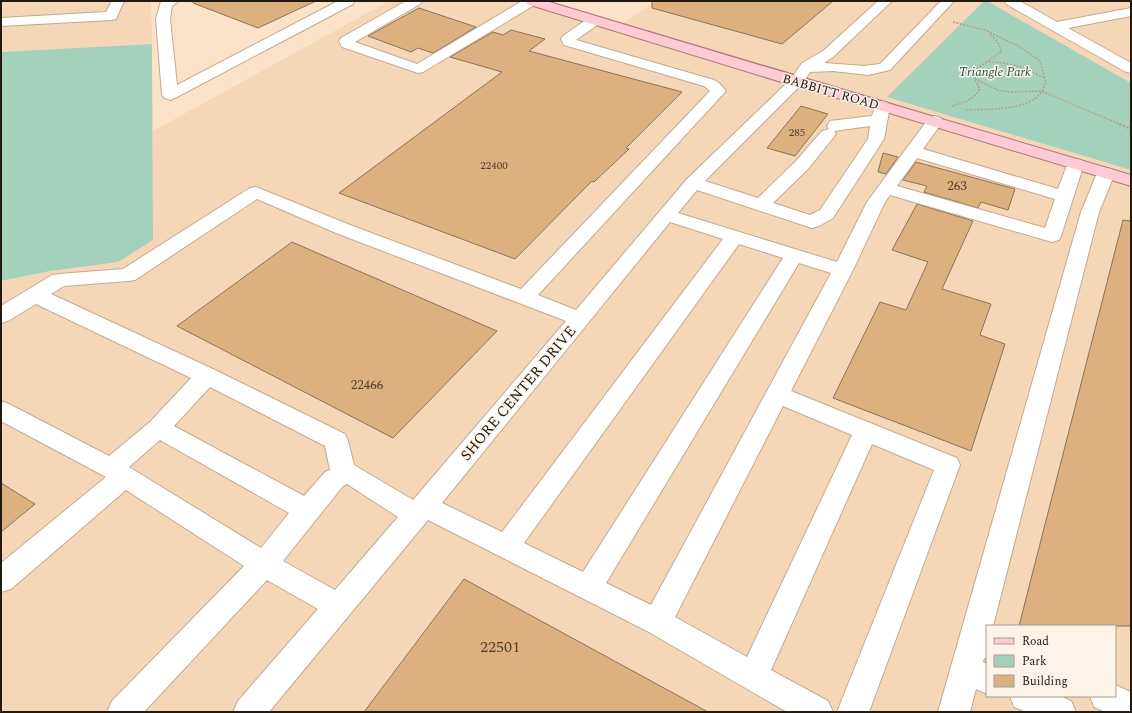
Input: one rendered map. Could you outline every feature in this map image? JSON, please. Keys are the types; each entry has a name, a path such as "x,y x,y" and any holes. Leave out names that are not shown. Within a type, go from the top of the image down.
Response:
{"main road":[{"name":"BABBITT ROAD","path":"532,1 796,82 881,113 935,122 1131,180"}],"street":[{"path":"1,22 111,16 118,1"},
{"path":"173,1 166,4 163,19 170,95 348,1"},
{"path":"415,1 346,41 348,44 418,69 532,1"},
{"path":"806,68 834,49 886,1"},
{"path":"806,68 843,68 863,71 877,70 885,67 948,1"},
{"path":"1011,1 1131,69"},
{"path":"1056,26 1131,12"},
{"path":"524,298 718,91 709,83 569,42 568,39 595,20"},
{"name":"SHORE CENTER DRIVE","path":"249,712 693,183 796,82 806,68"},
{"path":"693,183 812,222 827,214 876,139 881,113 836,124 802,165 761,205"},
{"path":"657,622 778,395 843,270 876,202 935,122"},
{"path":"913,151 1064,196"},
{"path":"886,188 1052,236 1064,196 1076,164"},
{"path":"954,712 977,674 981,642 1090,212 1106,173"},
{"path":"1,316 59,280 128,275 256,192 343,229 580,319"},
{"path":"666,215 843,270"},
{"path":"506,547 735,236"},
{"path":"588,588 794,255"},
{"path":"35,295 207,376 336,441 344,475"},
{"path":"1,580 118,472 207,376"},
{"path":"778,395 948,466 853,712"},
{"path":"1,410 118,472 264,564 338,606"},
{"path":"158,428 307,510"},
{"path":"754,676 865,432"},
{"path":"123,712 264,564 334,479 349,473 420,510 506,547 657,622 817,712"},
{"path":"1027,697 1060,712"},
{"path":"1107,697 1131,708"}],"path":[{"path":"933,17 985,30 1020,46 1040,61 1045,78 1046,83 1039,95 1025,104 998,108 960,109"},
{"path":"954,108 947,108 964,103 976,97 980,89 975,79 975,70 982,63 994,58 1002,51 997,41 985,30"},
{"path":"986,62 1017,64 1045,78"},
{"path":"975,79 998,90 1010,92 1041,91 1131,129"}],"shaded area":[{"path":"1,1 151,1 152,44 1,52"},
{"path":"389,1 532,1 618,27 656,1 1131,1 1131,712 1,712 1,281 50,271 153,240 153,131"}],"green space":[{"name":"Triangle Park","path":"984,1 987,1 1131,83 1131,170 887,97"},
{"path":"152,44 153,240 118,262 50,271 1,281 1,52"}],"building":[{"path":"193,1 316,1 258,28 193,3"},
{"path":"652,1 833,1 782,44 652,8"},
{"path":"419,8 476,27 433,53 418,48 411,52 368,36"},
{"path":"511,30 545,39 529,51 682,92 626,148 629,149 594,182 592,181 515,259 339,193 502,72 450,57 493,32 503,35"},
{"path":"801,106 828,114 795,156 767,148"},
{"path":"883,153 898,157 886,174 878,172"},
{"path":"916,162 1015,189 1008,210 981,202 978,208 924,192 927,186 903,180"},
{"path":"917,204 973,221 942,289 991,304 980,335 1005,344 971,451 833,398 880,302 906,310 928,262 892,250"},
{"path":"1123,220 1131,221 1131,626 1019,625"},
{"path":"292,242 497,331 393,438 177,326"},
{"path":"1,483 35,504 1,532"},
{"path":"464,579 708,712 364,712"}]}
